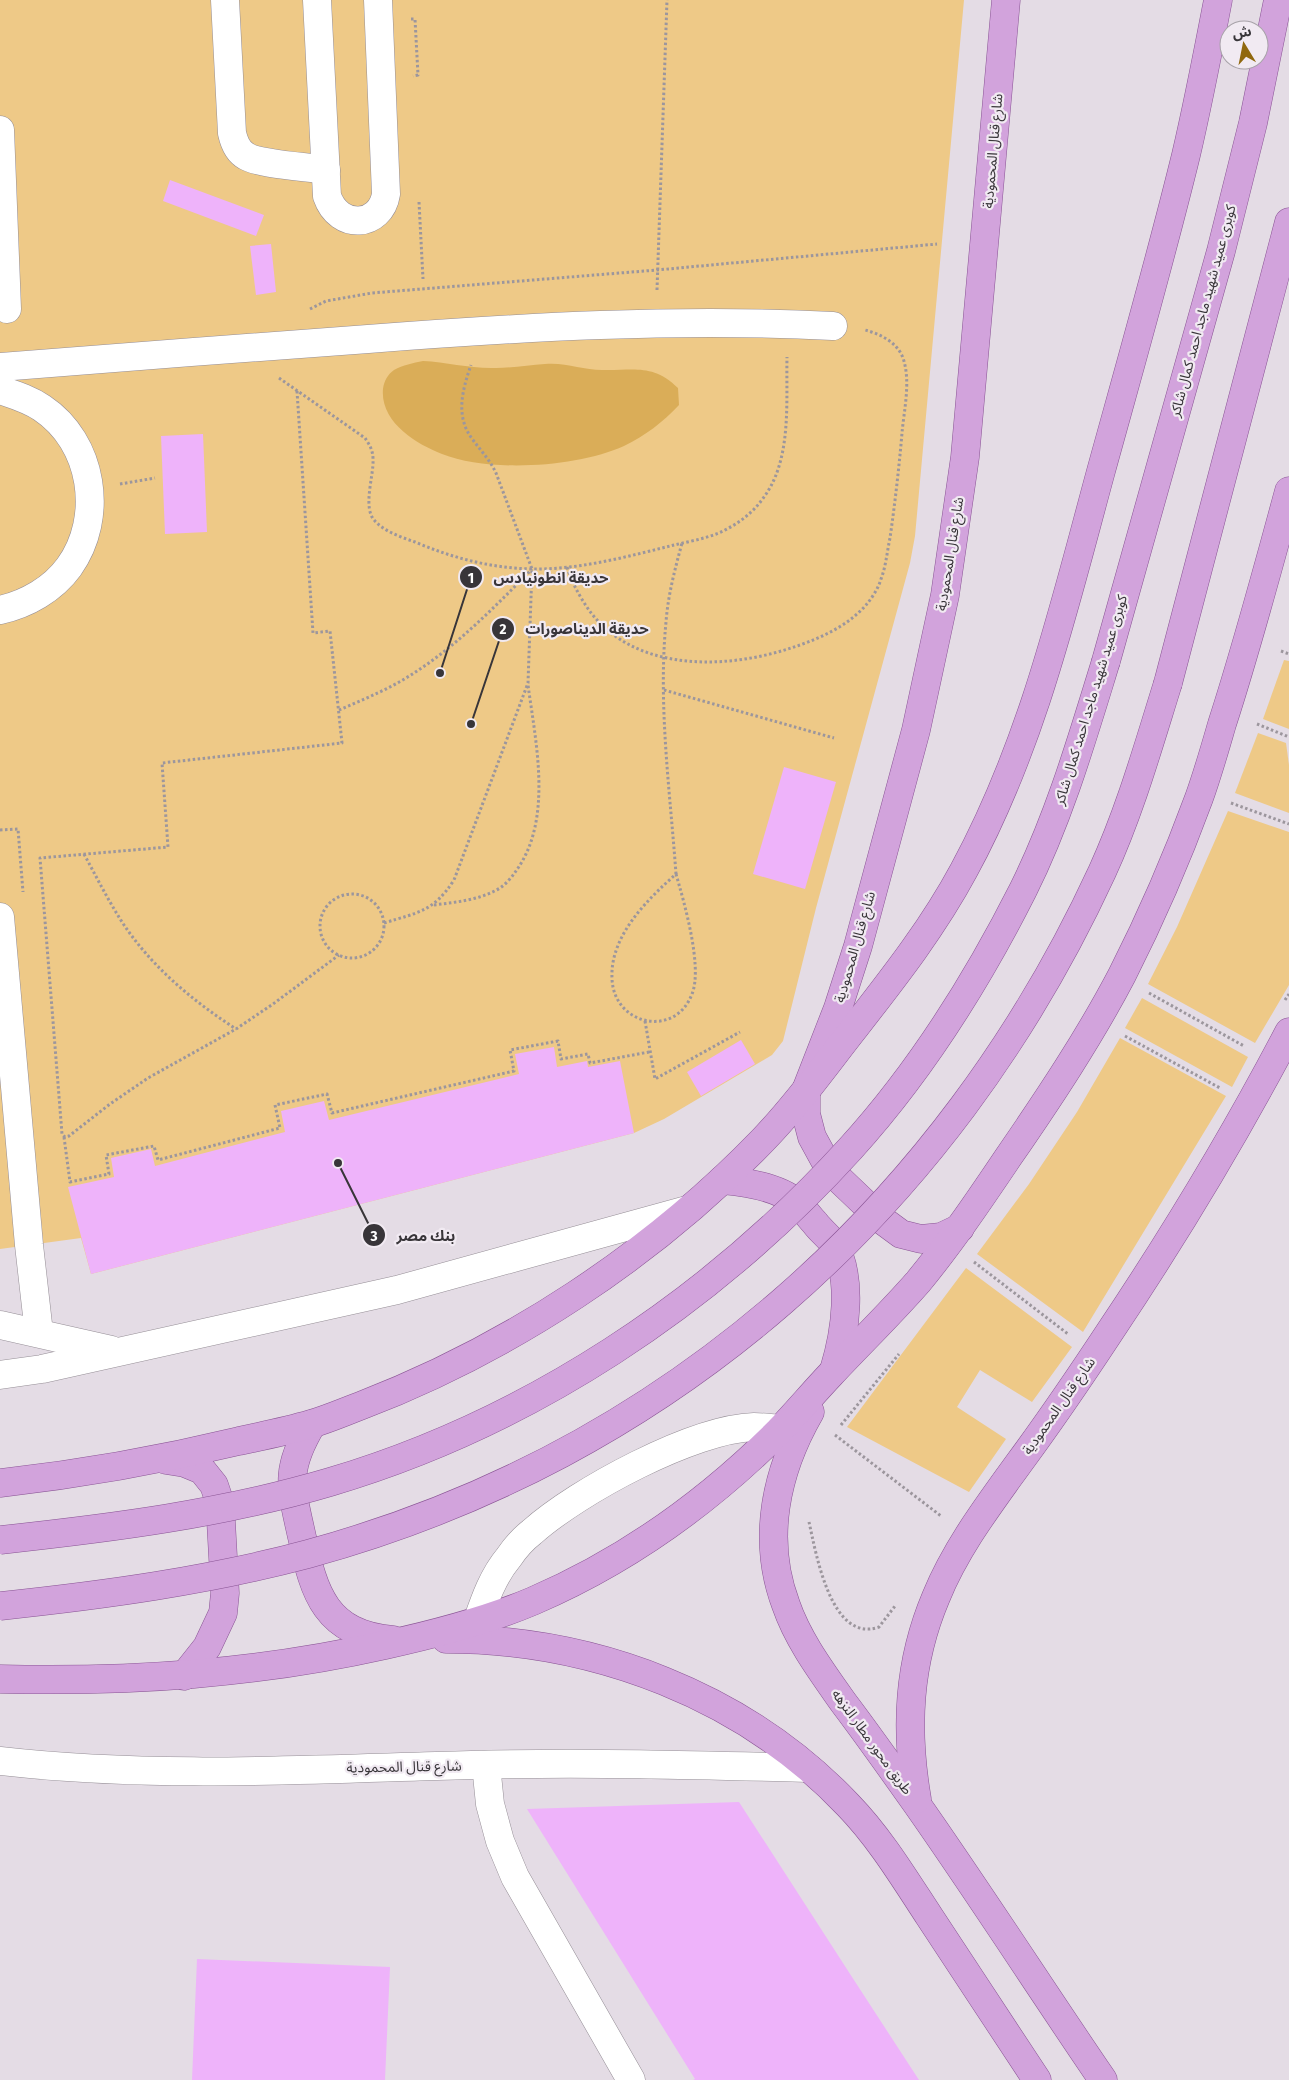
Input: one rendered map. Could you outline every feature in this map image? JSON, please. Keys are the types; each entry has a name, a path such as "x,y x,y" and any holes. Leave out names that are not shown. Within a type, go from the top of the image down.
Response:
{"main road":[{"name":"شارع قنال المحمودية","path":"806,1090 838,1008 858,946 916,730 945,595 965,458 1006,0"},
{"path":"0,1484 160,1460 312,1424 393,1393 480,1352 547,1313 619,1265 722,1180 766,1137 806,1090 926,932 964,871 995,808 1022,741 1065,604 1167,232 1187,151 1218,0"},
{"name":"كوبرى عميد شهيد ماجد احمد كمال شاكر","path":"0,1540 168,1519 246,1504 330,1482 404,1458 545,1392 612,1352 700,1289 738,1258 784,1216 850,1149 900,1089 946,1026 988,958 1025,887 1056,814 1081,742 1106,661 1221,251 1253,123 1278,0"},
{"path":"0,1606 118,1592 214,1576 309,1553 402,1523 475,1494 547,1460 616,1422 674,1385 745,1333 805,1282 862,1227 908,1176 964,1108 1008,1043 1059,958 1103,869 1139,777 1168,683 1289,222"},
{"path":"0,1679 91,1680 184,1676 260,1668 336,1656 410,1640 477,1622 534,1601 588,1574 640,1544 690,1510 736,1471 781,1429 920,1279 960,1228 1039,1112 1121,976 1163,887 1200,795 1230,699 1289,490"},
{"name":"شارع قنال المحمودية","path":"918,1806 911,1763 909,1721 912,1687 922,1637 939,1589 954,1558 977,1522 1109,1334 1172,1236 1289,1032"},
{"path":"806,1090 806,1114 812,1137 824,1159 839,1179 882,1220 901,1234 921,1239 941,1237 960,1228"},
{"path":"722,1180 747,1182 771,1189 796,1202 833,1243 843,1269 845,1297 841,1347 833,1372"},
{"name":"طريق محور مطار النزهه","path":"833,1372 796,1436 783,1468 776,1502 773,1537 777,1572 786,1605 810,1652 918,1806 1103,2080"},
{"path":"312,1424 294,1458 292,1476 293,1495 308,1567 317,1594 334,1615 356,1632 374,1638 392,1640 482,1639 544,1646 622,1665 689,1691 751,1725 808,1768 849,1805 884,1848 1037,2080"},
{"path":"160,1460 185,1463 202,1470 214,1485 220,1503 225,1593 223,1612 207,1646 184,1676"}],"street":[{"path":"225,0 232,134 239,150 246,156 257,160 326,170"},
{"path":"317,0 328,196 331,206 338,215 351,221 368,219 375,214 382,207 386,194 378,0"},
{"path":"0,130 7,309"},
{"path":"0,367 540,327 656,323 833,326"},
{"path":"0,390 22,397 43,408 61,424 75,443 85,465 90,488 90,516 82,542 70,566 50,586 28,601 0,610"},
{"path":"0,917 29,1245 39,1333"},
{"path":"0,1375 42,1369 397,1290 687,1210"},
{"path":"0,1325 117,1352"},
{"path":"477,1622 489,1588 508,1558 531,1532 566,1507 642,1463 705,1437 754,1427 781,1429"},
{"name":"شارع قنال المحمودية","path":"0,1761 100,1770 164,1772 486,1765 647,1764 808,1768"},
{"path":"486,1765 492,1813 500,1841 515,1877 631,2080"}],"path":[{"path":"656,323 667,0"},
{"path":"272,346 292,323 305,312 326,301 345,296 937,244"},
{"path":"649,1052 590,1063 588,1054 561,1059 558,1041 510,1050 514,1071 332,1112 327,1094 276,1105 280,1128 158,1160 154,1146 106,1155 109,1174 70,1182 64,1136 61,1129 40,858 168,847 162,762 342,742 330,631 313,633 297,391 357,431 371,447 373,458 369,509 372,518 377,523 401,536 451,557 472,562 532,569 567,567 682,543 718,533 736,524 752,512 765,496 775,479 780,459 785,424 788,324"},
{"path":"567,567 583,603 610,632 644,652 663,658 701,663 729,662 769,655 830,633 847,622 865,606 875,593 881,580 894,514 907,372 897,348 877,333 833,326"},
{"path":"384,923 434,905 482,897 502,887 523,861 530,848 537,814 536,744 528,683 532,569 496,473 489,460 465,429 462,418 462,394 474,359"},
{"path":"676,874 655,893 636,915 622,939 615,958 612,977 614,992 621,1006 633,1016 645,1021 661,1021 675,1016 686,1006 693,992 693,948 688,919 676,874 664,717 663,658 670,589 682,543"},
{"path":"339,710 388,688 437,655 488,614 532,569"},
{"path":"1278,660 1284,642"},
{"path":"1281,651 1289,654"},
{"path":"434,905 444,895 454,880 528,683"},
{"path":"664,690 834,738"},
{"path":"1254,733 1260,715"},
{"path":"1257,724 1289,737"},
{"path":"1228,802 1289,824"},
{"path":"84,854 105,894 125,926 149,956 197,1002 236,1029"},
{"path":"347,894 368,897 382,913 384,923 382,937 373,950 360,957 353,958 339,955 330,949 320,932 323,911 337,896 347,894"},
{"path":"64,1136 73,1134 110,1104 148,1078 236,1029 339,955"},
{"path":"1143,990 1247,1048"},
{"path":"1284,1002 1289,994"},
{"path":"645,1021 655,1079 740,1032"},
{"path":"1120,1033 1223,1090"},
{"path":"969,1259 1074,1337"},
{"path":"829,1440 903,1349"},
{"path":"834,1434 944,1518"},
{"path":"807,1515 820,1573 828,1593 840,1612 854,1626 864,1630 871,1630 885,1622 896,1606"}],"shaded area":[{"path":"0,0 964,0 915,536 910,563 816,908 783,1041 772,1055 664,1119 634,1133 91,1274 81,1238 0,1249"},
{"path":"423,361 487,368 552,364 595,370 642,370 660,375 678,388 679,405 667,417 639,438 605,453 559,463 534,465 484,464 462,460 432,450 411,438 393,421 387,412 383,389 388,376 394,370 401,367"},
{"path":"1284,660 1289,661 1289,729 1263,719"},
{"path":"1258,733 1286,743 1289,765 1289,813 1235,793"},
{"path":"1228,811 1289,832 1289,985 1255,1043 1148,984 1177,927"},
{"path":"1142,998 1248,1057 1232,1087 1125,1028"},
{"path":"1120,1038 1226,1096 1083,1332 977,1254 1029,1184 1077,1112"},
{"path":"966,1268 1072,1347 1032,1402 980,1370 957,1407 1006,1439 969,1492 847,1427"}],"building":[{"path":"170,180 264,215 256,236 163,201"},
{"path":"271,244 276,292 256,295 250,246"},
{"path":"203,434 207,532 165,534 161,436"},
{"path":"784,767 836,782 805,889 753,874"},
{"path":"741,1040 755,1064 701,1096 687,1072"},
{"path":"554,1047 557,1067 587,1061 588,1067 620,1061 634,1133 91,1274 68,1187 114,1177 111,1158 151,1149 155,1166 285,1132 281,1111 324,1101 329,1120 519,1074 515,1054"},
{"path":"739,1802 919,2080 693,2080 695,2079 527,1809"},
{"path":"197,1959 390,1967 385,2080 192,2080"}],"place":[{"name":"حديقة انطونيادس","path":"440,673"},
{"name":"حديقة الديناصورات","path":"471,724"},
{"name":"بنك مصر","path":"338,1163"}]}
